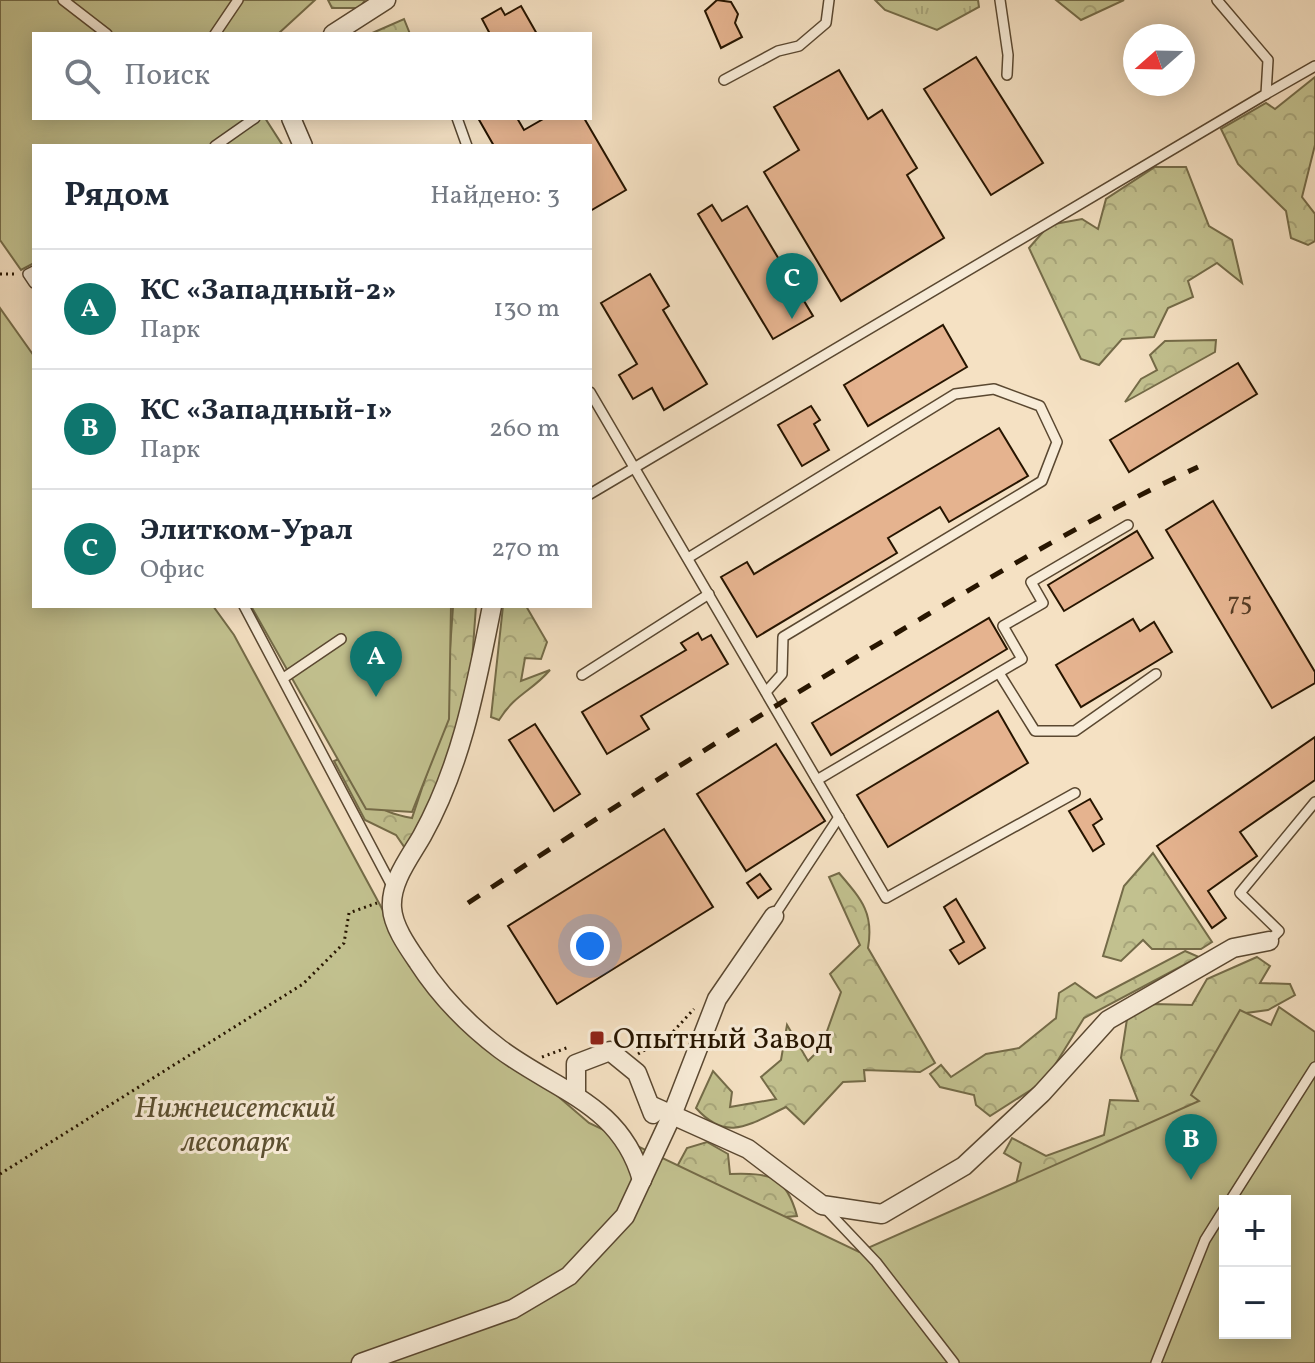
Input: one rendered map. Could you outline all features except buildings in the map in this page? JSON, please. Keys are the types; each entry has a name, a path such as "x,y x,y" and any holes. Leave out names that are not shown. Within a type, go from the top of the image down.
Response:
{"street":[{"path":"336,32 386,0"},
{"path":"292,120 302,144"},
{"path":"492,608 468,726 433,815 393,892 392,909 404,941 441,997 501,1050 576,1095 620,1131 634,1152 642,1180"},
{"path":"361,1363 513,1309 569,1276 625,1216 672,1115 717,999 774,916"},
{"path":"650,1105 748,1149 822,1205 882,1214 964,1166 1042,1093 1108,1020 1233,948 1269,941"},
{"path":"576,1095 576,1064 610,1051 637,1073 661,1139"}],"lane":[{"path":"63,0 104,32"},
{"path":"216,32 238,0"},
{"path":"724,80 778,51 799,46 826,23 829,0"},
{"path":"1000,0 1008,55 1007,75"},
{"path":"1217,0 1268,60 1266,94"},
{"path":"592,493 1315,66"},
{"path":"218,144 252,120"},
{"path":"458,120 466,144"},
{"path":"688,558 955,394 994,389 1040,406 1057,442 1042,481 783,637 782,674 766,692"},
{"path":"592,395 886,898 1075,793"},
{"path":"817,780 1022,659 1003,626 1043,603 1031,582 1128,525"},
{"path":"582,675 709,594"},
{"path":"245,608 285,677 393,892"},
{"path":"285,677 341,639"},
{"path":"999,673 1035,731 1075,731 1156,674"},
{"path":"1269,941 1279,931 1240,893 1315,802"},
{"path":"774,916 839,817"},
{"path":"1234,1195 1315,1067"},
{"path":"822,1205 876,1262 954,1363"},
{"path":"1156,1363 1205,1240 1219,1218"}],"path":[{"path":"0,1174 303,984 344,943 349,913 393,892"},
{"path":"636,1055 671,1034 700,1004"},
{"path":"523,1063 582,1043"}],"green space":[{"path":"0,0 315,0 280,32 32,32 32,120 266,120 282,144 32,144 32,264 21,270 0,240"},
{"path":"328,0 365,0 360,8 332,8"},
{"path":"875,0 978,0 979,7 937,30 885,10"},
{"path":"1056,0 1124,0 1081,20"},
{"path":"404,19 409,32 375,32"},
{"path":"1315,77 1315,145 1302,197 1315,214 1315,241 1308,245 1291,238 1286,211 1238,164 1221,129 1266,103 1275,109"},
{"path":"1155,167 1186,167 1209,226 1232,240 1242,283 1217,263 1188,281 1193,297 1168,308 1154,337 1122,339 1099,365 1081,359 1029,248 1049,225 1082,219 1098,229 1106,199"},
{"name":"Нижнеисетский лесопарк","path":"0,308 32,353 32,608 214,608 234,635 419,977 589,1123 859,1252 1199,1101 1191,1095 1240,1010 1271,1025 1279,1007 1315,1032 1315,1363 0,1363"},
{"path":"1216,340 1215,352 1125,402 1141,379 1157,370 1150,355 1165,341"},
{"path":"252,608 451,608 449,719 412,812 366,809"},
{"path":"453,608 476,608 469,703 431,809 407,851 396,835 365,820 334,761 346,756 369,799 385,810 412,818 445,719"},
{"path":"503,608 527,608 547,642 541,659 525,658 521,681 550,670 511,704 499,720 491,717"},
{"path":"1153,853 1212,942 1201,949 1152,949 1143,940 1121,961 1103,956 1124,886"},
{"path":"839,873 868,916 868,948 935,1063 920,1072 864,1070 865,1081 843,1082 804,1124 786,1107 739,1127 718,1125 696,1108 713,1071 732,1092 730,1107 776,1099 761,1077 781,1060 787,1025 808,1061 821,1048 841,992 830,974 860,945 829,877"},
{"path":"1185,951 1199,957 1084,1018 1045,1081 990,1116 976,1105 974,1095 940,1087 930,1074 941,1065 951,1077 986,1054 1019,1048 1056,1018 1059,993 1075,983 1096,998"},
{"path":"1257,957 1270,966 1260,983 1290,984 1295,995 1268,1010 1239,1014 1231,1095 1015,1189 1021,1163 1004,1153 1012,1138 1046,1156 1104,1135 1110,1100 1138,1101 1121,1058 1127,1019 1154,1004 1192,1005 1207,979"},
{"path":"707,1142 728,1154 730,1174 756,1174 782,1184 797,1216 747,1220 447,1363 673,1174 687,1148"}],"railway":[{"path":"468,903 680,766 895,634 1082,526 1198,467"}],"place":[{"name":"Элитком-Урал","path":"792,319"},
{"name":"КС «Западный-2»","path":"376,697"},
{"name":"Опытный Завод","path":"597,1038"},
{"name":"КС «Западный-1»","path":"1191,1180"}]}
